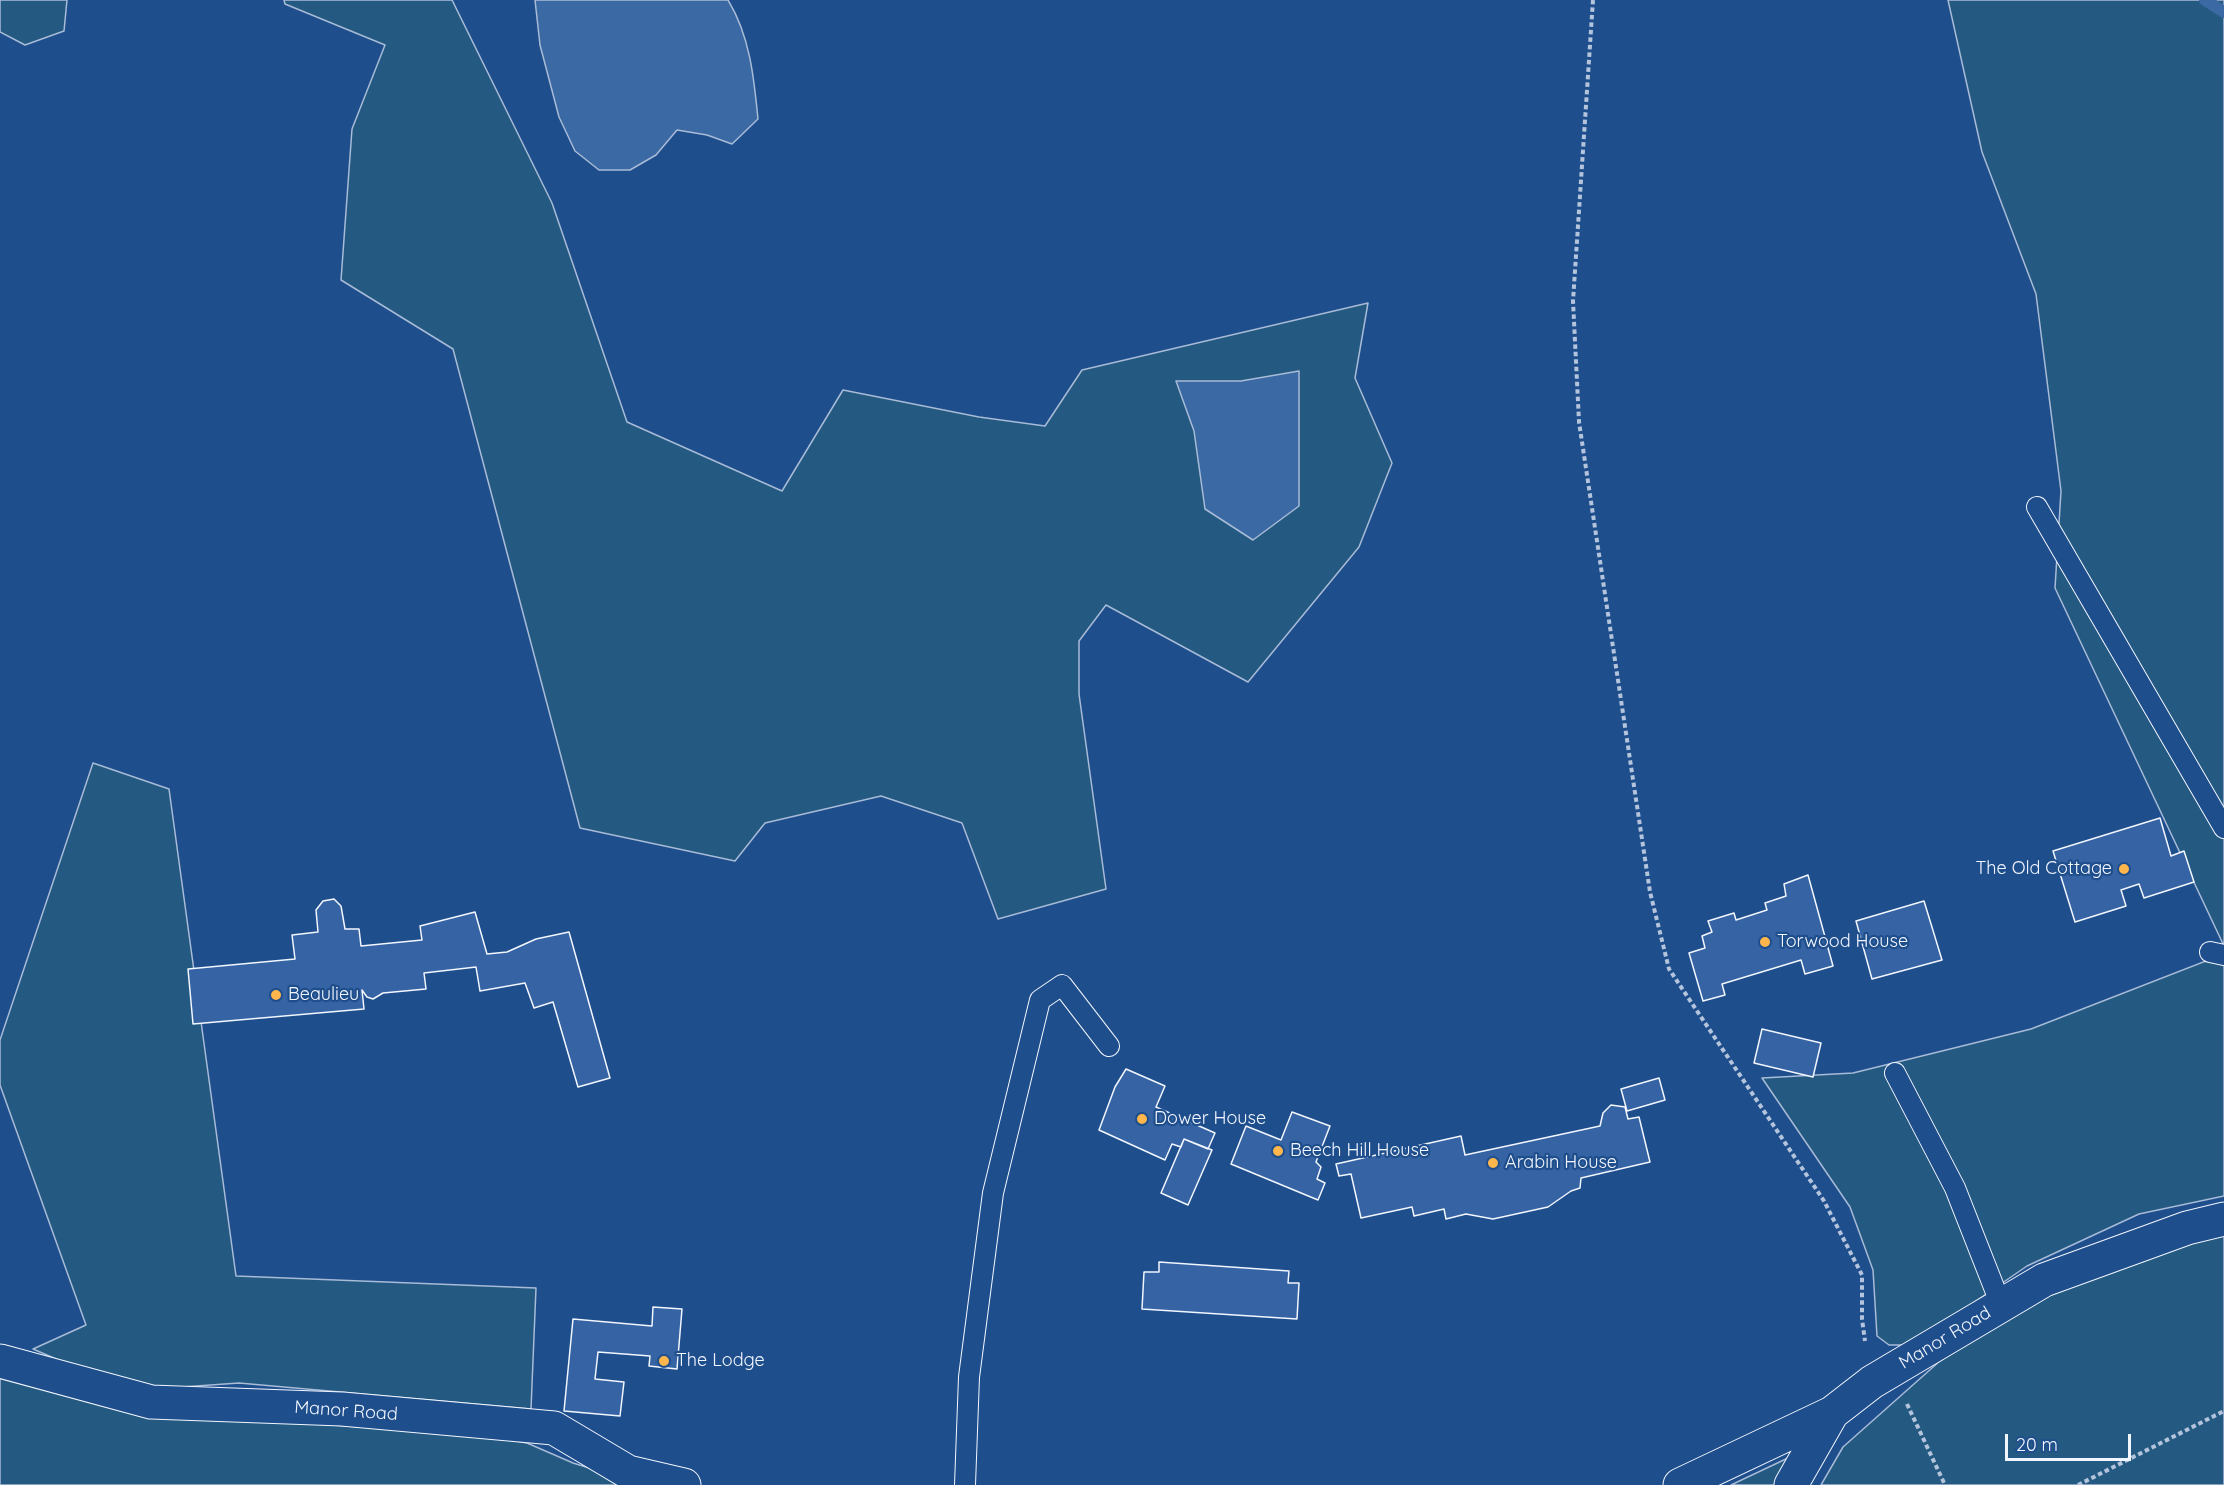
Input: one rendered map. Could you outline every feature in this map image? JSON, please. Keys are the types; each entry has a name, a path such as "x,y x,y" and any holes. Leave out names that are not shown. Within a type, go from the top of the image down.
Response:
{"street":[{"name":"Manor Road","path":"1680,1485 1832,1413 1884,1375 2044,1280 2187,1228 2224,1219"},
{"name":"Manor Road","path":"0,1361 151,1402 342,1408 554,1428 628,1472 684,1485"},
{"path":"1791,1485 1832,1413"}],"lane":[{"path":"2037,507 2224,828"},
{"path":"965,1485 969,1377 993,1193 1040,1000 1062,985 1109,1046"},
{"path":"1895,1073 1955,1188 2001,1305"}],"path":[{"path":"1593,0 1573,301 1579,422 1650,892 1669,969 1824,1201 1862,1275 1862,1318 1884,1375 1909,1410 1945,1485"},
{"path":"2078,1485 2224,1411"}],"shaded area":[{"path":"0,0 67,0 64,31 25,45 0,32"},
{"path":"284,0 452,0 552,203 627,422 782,491 843,390 979,417 1045,426 1082,370 1368,303 1355,378 1392,463 1359,547 1248,682 1106,605 1079,641 1079,694 1106,889 998,919 962,823 881,796 765,823 735,861 580,828 453,349 341,280 352,129 385,45 285,4"},
{"path":"535,0 728,0 746,43 753,73 758,119 732,144 707,135 677,130 656,155 630,170 599,170 575,151 559,117 540,45"},
{"path":"1948,0 2224,0 2224,946 2055,588 2061,491 2036,294 1982,152"},
{"path":"1299,371 1299,506 1253,540 1205,509 1194,431 1176,381 1241,381"},
{"path":"93,763 169,789 236,1276 536,1288 531,1409 239,1383 168,1388 107,1381 33,1349 86,1325 0,1085 0,1040"},
{"path":"2224,954 2224,1196 2139,1214 2027,1266 1912,1345 1889,1345 1877,1336 1873,1270 1850,1207 1762,1078 1853,1073 2031,1029"},
{"path":"2224,1224 2224,1485 1821,1485 1843,1447 1941,1360 2091,1262"},
{"path":"0,1376 196,1416 481,1435 527,1443 573,1463 644,1485 0,1485"},
{"path":"1788,1458 1775,1485 1731,1485"}],"building":[{"name":"The Old Cottage","path":"2160,818 2171,856 2184,851 2194,882 2144,898 2139,884 2121,890 2126,906 2075,922 2053,851"},
{"name":"Torwood House","path":"1808,875 1833,966 1805,974 1801,960 1722,984 1725,995 1703,1001 1689,953 1705,948 1702,936 1712,932 1708,921 1734,913 1736,920 1767,910 1765,903 1786,896 1784,884"},
{"name":"Beaulieu","path":"334,899 341,906 345,929 359,929 361,946 422,940 420,926 475,912 487,954 507,952 536,939 569,932 610,1078 578,1087 553,1002 534,1008 525,983 480,991 476,967 424,973 426,989 383,993 373,999 367,997 362,990 364,1009 193,1024 188,969 295,959 292,935 318,932 316,910 323,901"},
{"path":"1924,901 1942,960 1872,979 1856,921"},
{"path":"1762,1029 1821,1043 1813,1077 1754,1063"},
{"name":"Dower House","path":"1126,1069 1165,1086 1156,1107 1215,1133 1208,1149 1184,1139 1181,1147 1172,1144 1165,1160 1099,1130 1115,1087"},
{"path":"1659,1078 1665,1100 1627,1111 1621,1089"},
{"name":"Arabin House","path":"1611,1105 1625,1107 1628,1119 1639,1117 1650,1162 1581,1178 1580,1188 1571,1191 1548,1207 1493,1219 1466,1214 1446,1219 1444,1209 1414,1216 1412,1207 1361,1218 1351,1174 1339,1176 1336,1164 1461,1136 1465,1155 1600,1126 1603,1113"},
{"name":"Beech Hill House","path":"1292,1112 1330,1126 1316,1162 1321,1167 1317,1179 1325,1183 1318,1200 1231,1164 1246,1126 1281,1140"},
{"path":"1184,1139 1212,1150 1188,1205 1161,1193"},
{"path":"1159,1262 1289,1271 1288,1283 1299,1283 1297,1319 1142,1309 1144,1272 1159,1272"},
{"name":"The Lodge","path":"653,1307 682,1309 677,1369 649,1366 650,1356 598,1352 595,1379 624,1382 620,1416 564,1411 573,1319 652,1326"}],"waterway":[{"path":"2205,0 2224,12"}],"place":[{"name":"The Old Cottage","path":"2124,869"},
{"name":"Torwood House","path":"1765,942"},
{"name":"Beaulieu","path":"276,995"},
{"name":"Dower House","path":"1142,1119"},
{"name":"Beech Hill House","path":"1278,1151"},
{"name":"Arabin House","path":"1493,1163"},
{"name":"The Lodge","path":"664,1361"}]}
